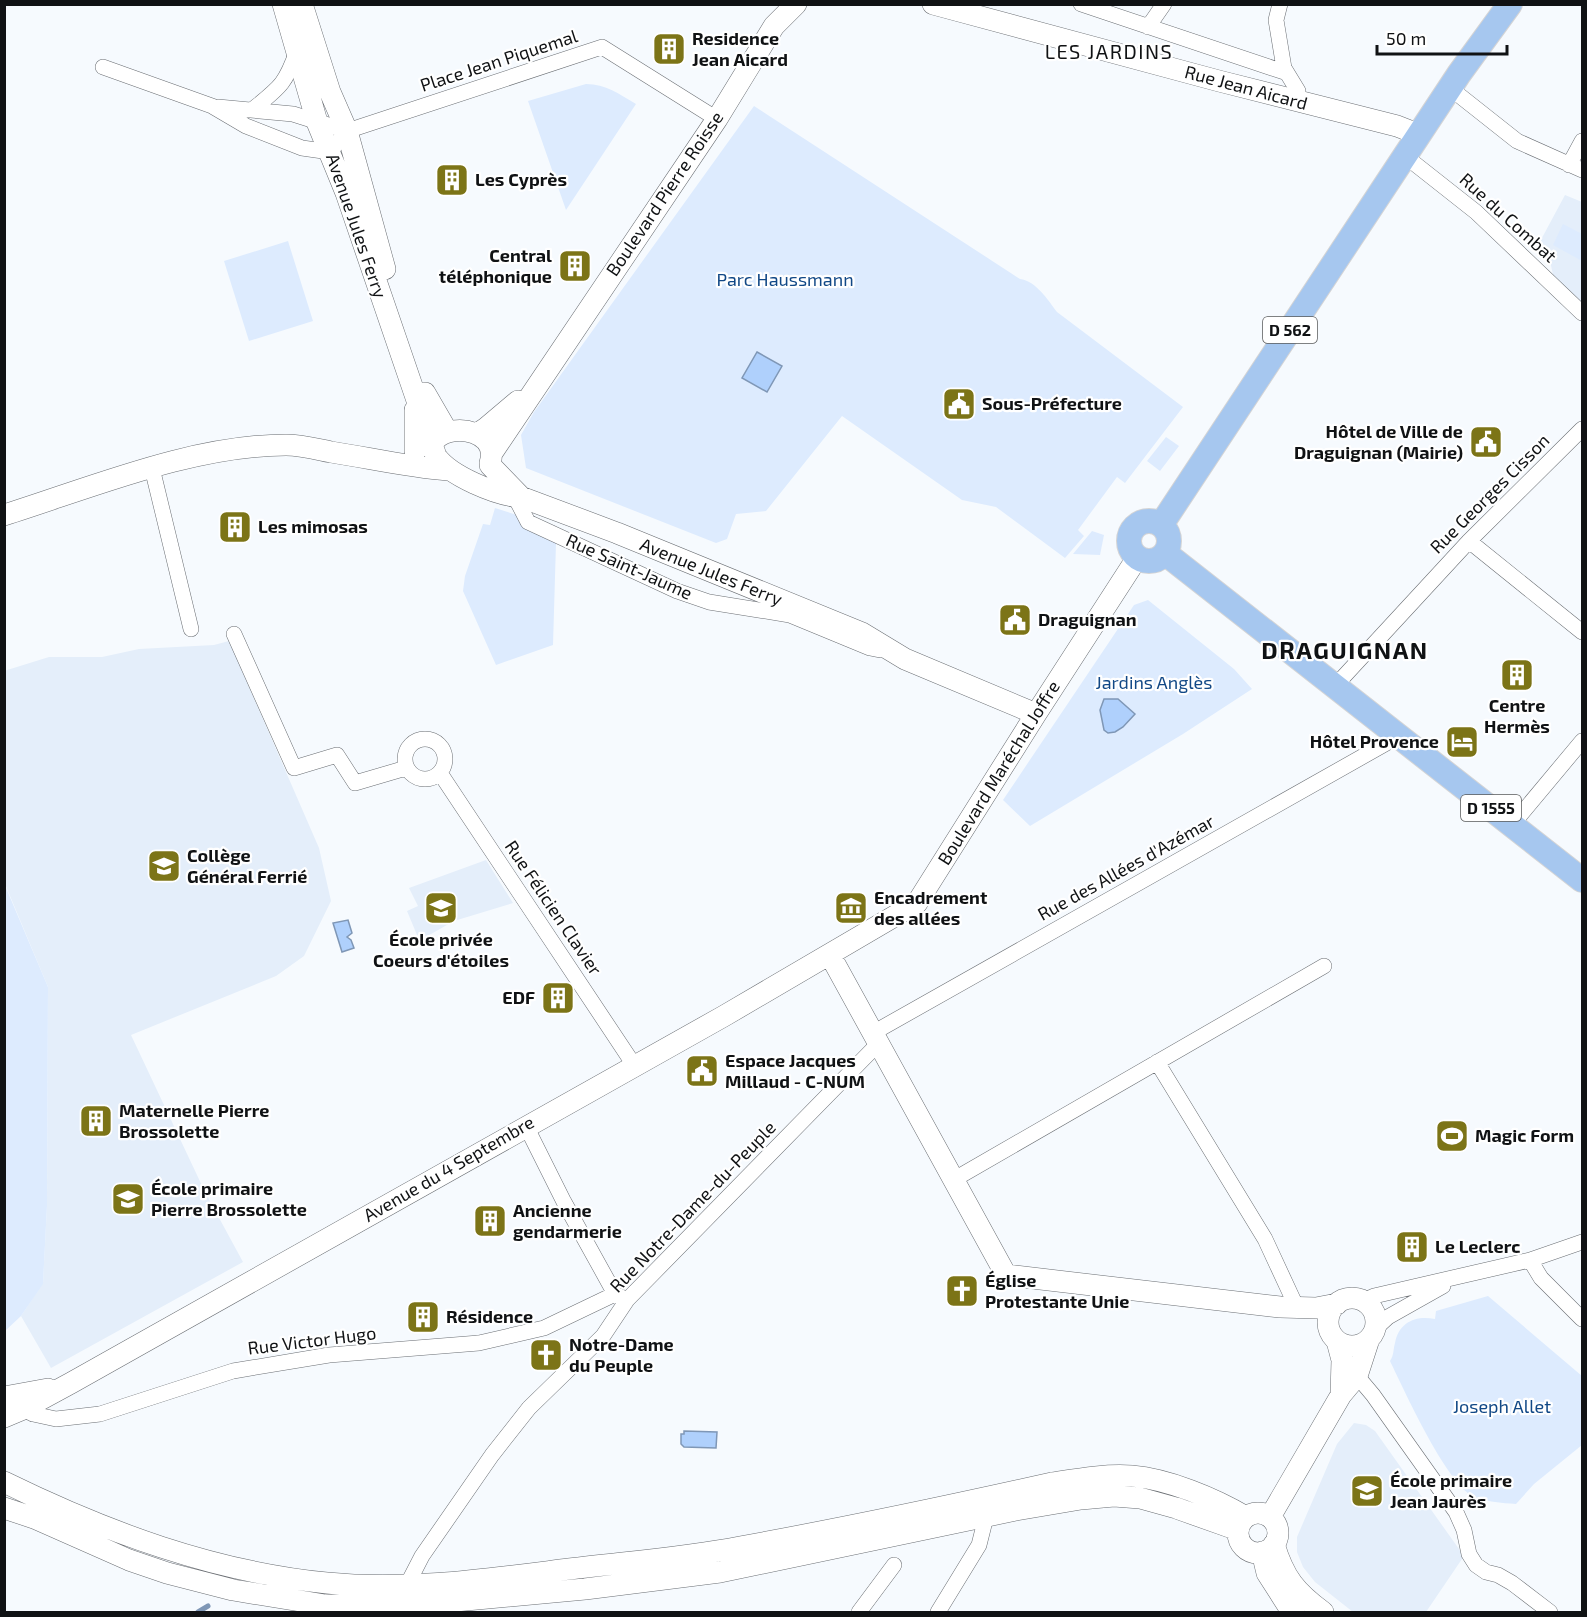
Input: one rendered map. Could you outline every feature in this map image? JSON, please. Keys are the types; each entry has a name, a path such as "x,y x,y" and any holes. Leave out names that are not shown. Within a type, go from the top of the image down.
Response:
{"main road":[{"name":"D 562","path":"1161,525 1450,88 1510,4"},
{"path":"1146,521 1161,525 1169,536 1165,554 1152,561 1137,558 1129,544 1133,529 1146,521"},
{"name":"D 1555","path":"1165,554 1582,880"}],"street":[{"name":"Avenue Jules Ferry","path":"283,4 317,122 330,152 432,443"},
{"name":"Avenue Jules Ferry","path":"302,4 330,92 347,131 387,276 427,399 432,443"},
{"name":"Boulevard Pierre Roisse","path":"491,459 536,385 717,119 774,26 796,4"},
{"name":"Rue Jean Aicard","path":"933,4 1295,101 1422,131"},
{"path":"1082,4 1287,73"},
{"path":"1148,27 1164,4"},
{"path":"1280,4 1276,20 1284,68 1298,91 1295,101"},
{"name":"Place Jean Piquemal","path":"347,131 602,47 717,119"},
{"path":"252,110 278,89 286,78 297,51"},
{"path":"104,67 212,106 246,126 302,148 330,152 347,131 293,114 212,106"},
{"path":"1450,88 1517,141 1576,168 1582,141"},
{"name":"Rue du Combat","path":"1405,156 1476,212 1582,312"},
{"name":"Boulevard Pierre Roisse","path":"477,434 536,385"},
{"name":"Rue Georges Cisson","path":"1335,686 1469,541 1582,429"},
{"path":"380,459 465,430 485,440 491,459 480,478 471,481"},
{"path":"432,443 435,456 448,470"},
{"path":"4,515 183,459 246,448 289,445 404,465 448,470 489,491 518,497"},
{"name":"Avenue Jules Ferry","path":"491,459 518,497 616,533 862,633 901,657 1036,714"},
{"path":"152,468 191,629"},
{"name":"Rue Saint-Jaume","path":"518,497 528,522 677,591 709,602 790,615 870,648 901,657"},
{"path":"1469,541 1579,623"},
{"name":"Boulevard Maréchal Joffre","path":"830,956 917,903 1137,558"},
{"path":"234,634 294,768 337,755 355,783 406,768"},
{"name":"Rue des Allées d'Azémar","path":"874,1039 1399,735"},
{"path":"426,739 432,740 443,748 446,761 440,773 435,777 422,779 415,777 406,768 408,748 419,740 426,739"},
{"path":"1512,825 1582,741"},
{"name":"Rue Félicien Clavier","path":"440,773 634,1065"},
{"path":"830,956 1006,1275 1298,1308 1316,1308 1337,1304 1350,1298 1363,1301 1374,1312 1372,1333 1357,1376 1341,1395 1270,1517"},
{"name":"Avenue du 4 Septembre","path":"4,1396 21,1406 69,1384 830,956"},
{"path":"953,1180 1324,966"},
{"name":"Rue Notre-Dame-du-Peuple","path":"412,1602 422,1556 492,1455 529,1408 603,1336 621,1297 874,1039"},
{"path":"1157,1062 1265,1239 1298,1308 1328,1323 1333,1333 1353,1346 1372,1333 1388,1317 1458,1278"},
{"path":"526,1126 564,1202 621,1297"},
{"path":"1363,1301 1374,1296 1530,1260 1582,1242"},
{"path":"1530,1260 1541,1278 1582,1319"},
{"name":"Rue Victor Hugo","path":"21,1406 33,1414 56,1419 100,1414 233,1371 329,1355 479,1343 544,1329 621,1297"},
{"path":"1337,1304 1329,1316 1342,1360 1341,1395"},
{"path":"1357,1376 1456,1512 1464,1530 1469,1554 1476,1565 1512,1583 1550,1612"},
{"path":"4,1508 34,1518 129,1560 167,1573 233,1590 325,1605 380,1609 652,1560 739,1548 1082,1478 1131,1476 1153,1480 1226,1506 1242,1524 1240,1543 1244,1548 1250,1551 1268,1548"},
{"path":"4,1482 117,1531 199,1559 282,1577 327,1583 412,1602 585,1589 720,1572 1081,1499 1114,1496 1140,1498 1242,1524 1258,1513 1270,1517 1278,1530 1268,1548 1267,1573 1294,1612"},
{"path":"938,1612 979,1545 986,1517"},
{"path":"1268,1548 1300,1594 1323,1612"},
{"path":"859,1612 894,1566"}],"shaded area":[{"path":"1565,195 1582,202 1582,305 1554,279 1550,261 1536,249"},
{"name":"Collège Général Ferrié","path":"229,641 319,848 331,901 304,956 276,976 131,1035 205,1192 243,1262 51,1368 21,1316 43,1283 47,1206 48,987 5,884 4,671 49,657 102,657 139,649 214,645"},
{"path":"486,860 513,903 454,921 424,938 417,935 407,911 418,906 409,888"},
{"name":"École primaire Jean Jaurès","path":"1354,1423 1366,1425 1375,1431 1464,1556 1426,1612 1353,1612 1315,1582 1303,1567 1297,1552 1297,1537 1337,1444"}],"green space":[{"path":"586,84 606,88 636,104 566,210 528,101"},
{"name":"Parc Haussmann","path":"754,106 1020,279 1031,283 1057,312 1183,407 1125,483 1117,477 1078,530 1084,536 1065,558 996,507 962,500 842,416 766,511 736,514 727,539 716,543 526,468 521,435 534,412"},
{"path":"1563,224 1582,234 1582,261 1553,245"},
{"path":"288,241 313,321 249,341 224,261"},
{"path":"1166,437 1179,446 1160,471 1147,461"},
{"path":"495,508 520,516 556,543 553,645 496,665 463,591 465,576 483,524 490,525"},
{"path":"1092,531 1104,535 1100,555 1073,554"},
{"name":"Jardins Anglès","path":"1148,600 1234,669 1252,689 1183,734 1030,826 1003,800 1134,605"},
{"path":"4,883 48,987 47,1206 43,1284 21,1316 5,1331"},
{"name":"Joseph Allet","path":"1488,1296 1582,1376 1582,1445 1534,1484 1516,1504 1481,1499 1471,1495 1461,1486 1449,1472 1426,1433 1390,1361 1397,1336 1404,1325 1415,1319 1435,1319 1436,1311"}],"water":[{"path":"757,352 782,366 767,392 742,378"},
{"path":"1104,699 1118,699 1135,714 1115,732 1108,733 1104,730 1100,710"},
{"path":"348,920 352,933 347,937 354,948 342,952 333,923"},
{"path":"684,1431 717,1432 716,1448 684,1447 681,1444 681,1434 684,1434"}],"waterway":[{"path":"198,1612 208,1606"}],"place":[{"name":"Residence Jean Aicard","path":"669,49"},
{"name":"Les Cyprès","path":"452,180"},
{"name":"Central téléphonique","path":"575,266"},
{"name":"Sous-Préfecture","path":"959,404"},
{"name":"Hôtel de Ville de Draguignan (Mairie)","path":"1486,442"},
{"name":"Les mimosas","path":"235,527"},
{"name":"Draguignan","path":"1015,620"},
{"name":"Centre Hermès","path":"1517,675"},
{"name":"Hôtel Provence","path":"1462,742"},
{"name":"Collège Général Ferrié","path":"164,866"},
{"name":"École privée Coeurs d'étoiles","path":"441,908"},
{"name":"Encadrement des allées","path":"851,908"},
{"name":"EDF","path":"558,998"},
{"name":"Espace Jacques Millaud - C-NUM","path":"702,1071"},
{"name":"Maternelle Pierre Brossolette","path":"96,1121"},
{"name":"Magic Form","path":"1452,1136"},
{"name":"École primaire Pierre Brossolette","path":"128,1199"},
{"name":"Ancienne gendarmerie","path":"490,1221"},
{"name":"Le Leclerc","path":"1412,1247"},
{"name":"Église Protestante Unie","path":"962,1291"},
{"name":"Résidence","path":"423,1317"},
{"name":"Notre-Dame du Peuple","path":"546,1355"},
{"name":"École primaire Jean Jaurès","path":"1367,1491"}],"district":[{"name":"LES JARDINS","path":"1109,52"},
{"name":"DRAGUIGNAN","path":"1345,651"}]}
